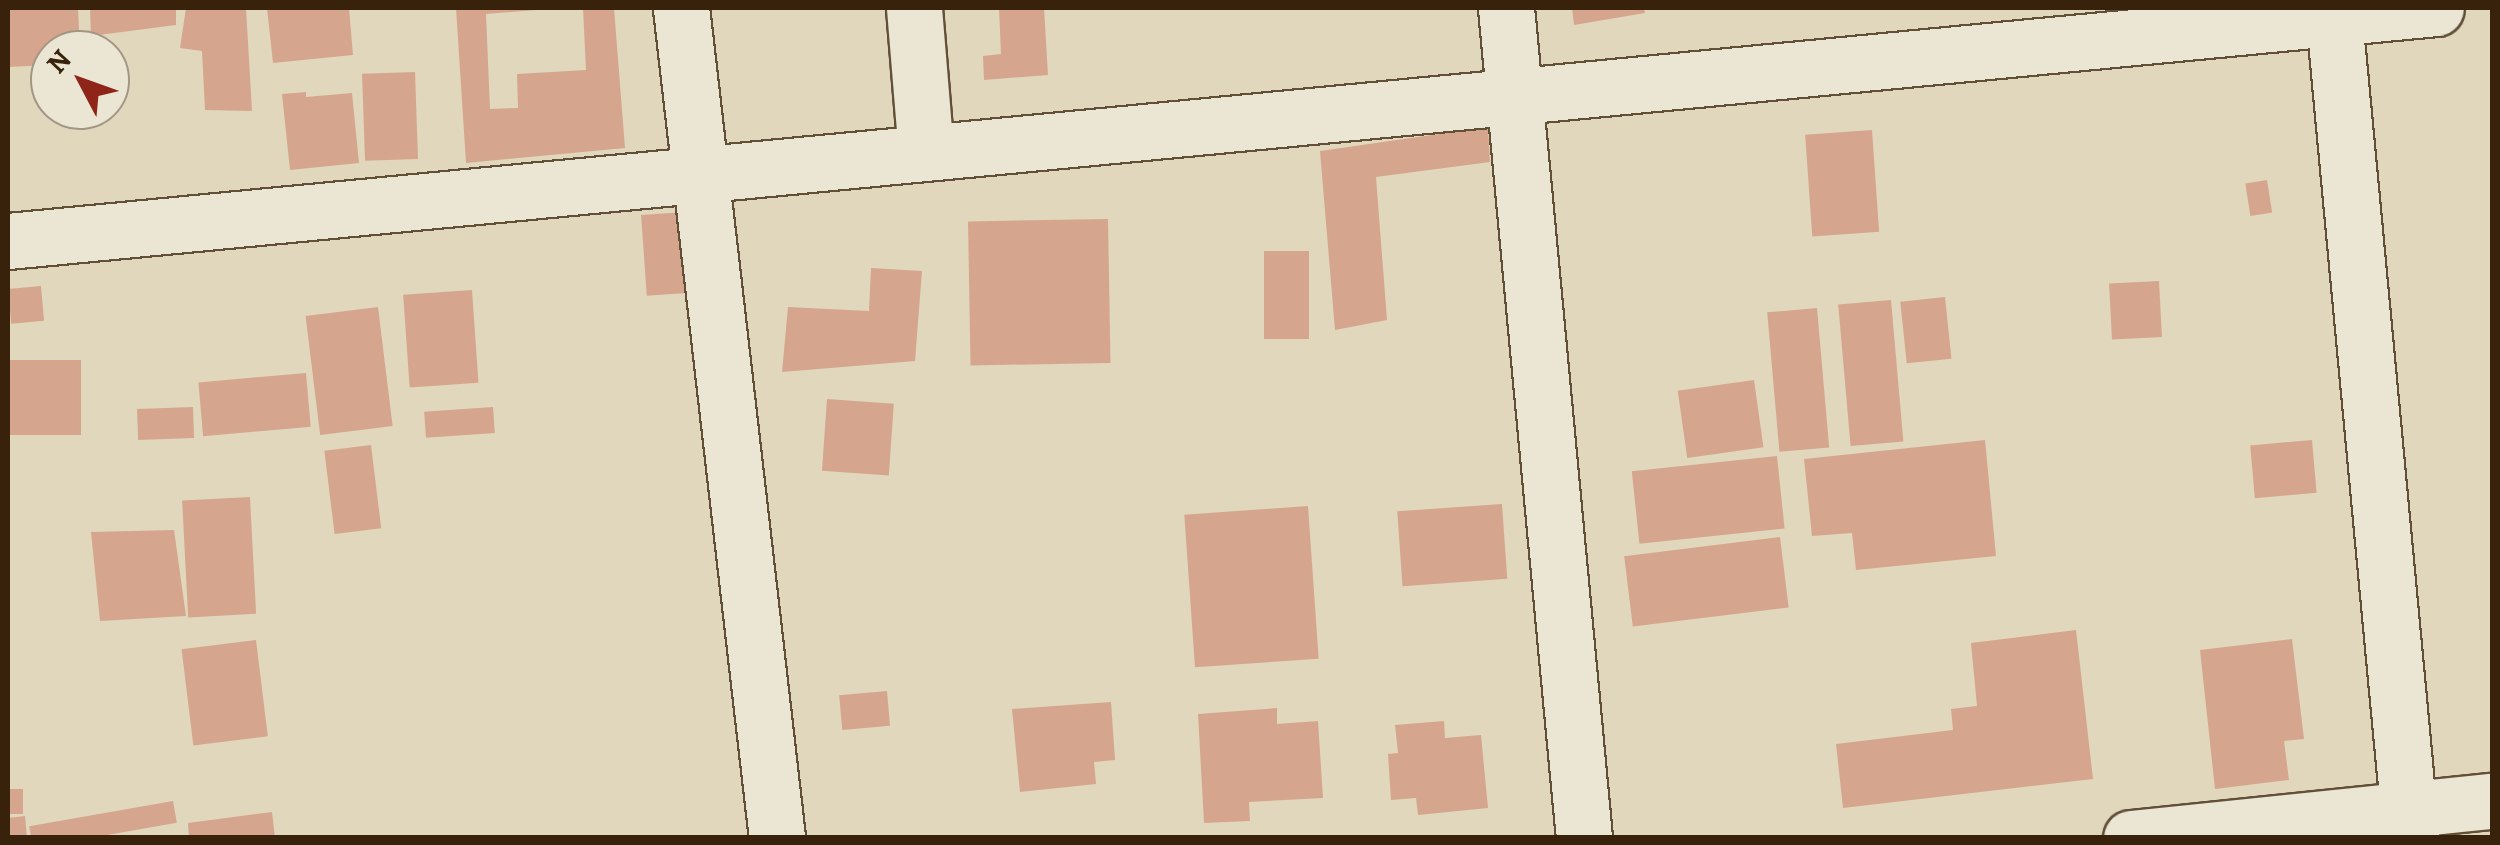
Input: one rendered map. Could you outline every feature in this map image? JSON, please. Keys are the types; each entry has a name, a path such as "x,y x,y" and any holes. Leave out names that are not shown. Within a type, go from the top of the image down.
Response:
{"street":[{"path":"681,8 777,838"},
{"path":"914,8 926,153"},
{"path":"1506,8 1584,838"},
{"path":"8,242 2334,12 2436,8"},
{"path":"2334,12 2410,824"},
{"path":"2131,838 2410,824 2492,801"}],"building":[{"path":"78,8 79,30 30,30 30,66 8,67 8,9"},
{"path":"90,8 176,8 176,25 130,31 91,30"},
{"path":"186,8 246,8 252,111 205,110 202,51 180,48"},
{"path":"267,8 349,8 353,55 273,63"},
{"path":"456,8 562,8 486,14 490,109 518,108 517,74 586,70 583,8 614,8 625,148 466,163"},
{"path":"999,8 1044,8 1048,75 984,80 983,56 1001,54"},
{"path":"1572,8 1644,8 1645,13 1574,25"},
{"path":"415,72 418,159 365,161 362,74"},
{"path":"306,92 306,97 352,93 359,163 290,170 282,94"},
{"path":"1488,127 1490,162 1376,177 1387,320 1335,330 1320,151"},
{"path":"1872,130 1879,232 1812,236 1805,135"},
{"path":"2267,180 2272,213 2250,216 2245,183"},
{"path":"685,212 691,293 647,296 641,215"},
{"path":"1108,219 1111,363 971,365 968,221"},
{"path":"1264,251 1309,251 1309,339 1264,339"},
{"path":"871,268 922,271 915,361 782,372 788,307 869,311"},
{"path":"2159,281 2162,337 2112,340 2109,284"},
{"path":"41,286 44,321 11,324 8,289"},
{"path":"472,290 478,383 410,388 403,295"},
{"path":"1945,297 1951,359 1907,363 1900,302"},
{"path":"1891,300 1903,441 1851,446 1838,305"},
{"path":"378,307 393,426 320,435 306,316"},
{"path":"1817,308 1829,447 1779,452 1767,312"},
{"path":"8,360 81,360 81,435 8,435"},
{"path":"306,373 311,427 203,436 198,382"},
{"path":"1754,380 1763,447 1687,458 1678,391"},
{"path":"827,399 894,404 889,475 822,471"},
{"path":"193,407 194,438 138,440 137,409"},
{"path":"493,407 495,433 426,438 424,412"},
{"path":"1985,440 1996,556 1856,570 1852,533 1812,536 1804,459"},
{"path":"2312,440 2317,493 2255,498 2250,445"},
{"path":"371,445 381,528 335,534 324,451"},
{"path":"1777,456 1785,529 1639,544 1632,471"},
{"path":"250,497 256,614 188,617 182,501"},
{"path":"1502,504 1507,579 1402,586 1397,511"},
{"path":"1308,506 1319,659 1195,667 1184,515"},
{"path":"174,530 186,616 100,621 91,532"},
{"path":"1780,537 1789,607 1633,627 1624,556"},
{"path":"2076,630 2093,779 1843,808 1836,744 1953,730 1951,709 1977,706 1971,643"},
{"path":"2292,639 2304,739 2284,741 2289,780 2215,789 2200,650"},
{"path":"256,640 268,736 193,745 182,649"},
{"path":"887,691 890,726 842,730 839,695"},
{"path":"1111,702 1115,760 1094,762 1096,784 1020,792 1012,709"},
{"path":"1277,708 1277,724 1318,721 1323,798 1249,802 1250,821 1204,823 1198,714"},
{"path":"1444,721 1445,738 1481,735 1488,808 1418,815 1416,798 1391,800 1388,754 1398,753 1395,725"},
{"path":"8,789 23,789 23,814 8,814"},
{"path":"173,801 177,823 90,838 31,838 29,826"},
{"path":"272,812 275,838 189,838 188,823"},
{"path":"25,816 27,838 8,838 8,818"}]}
